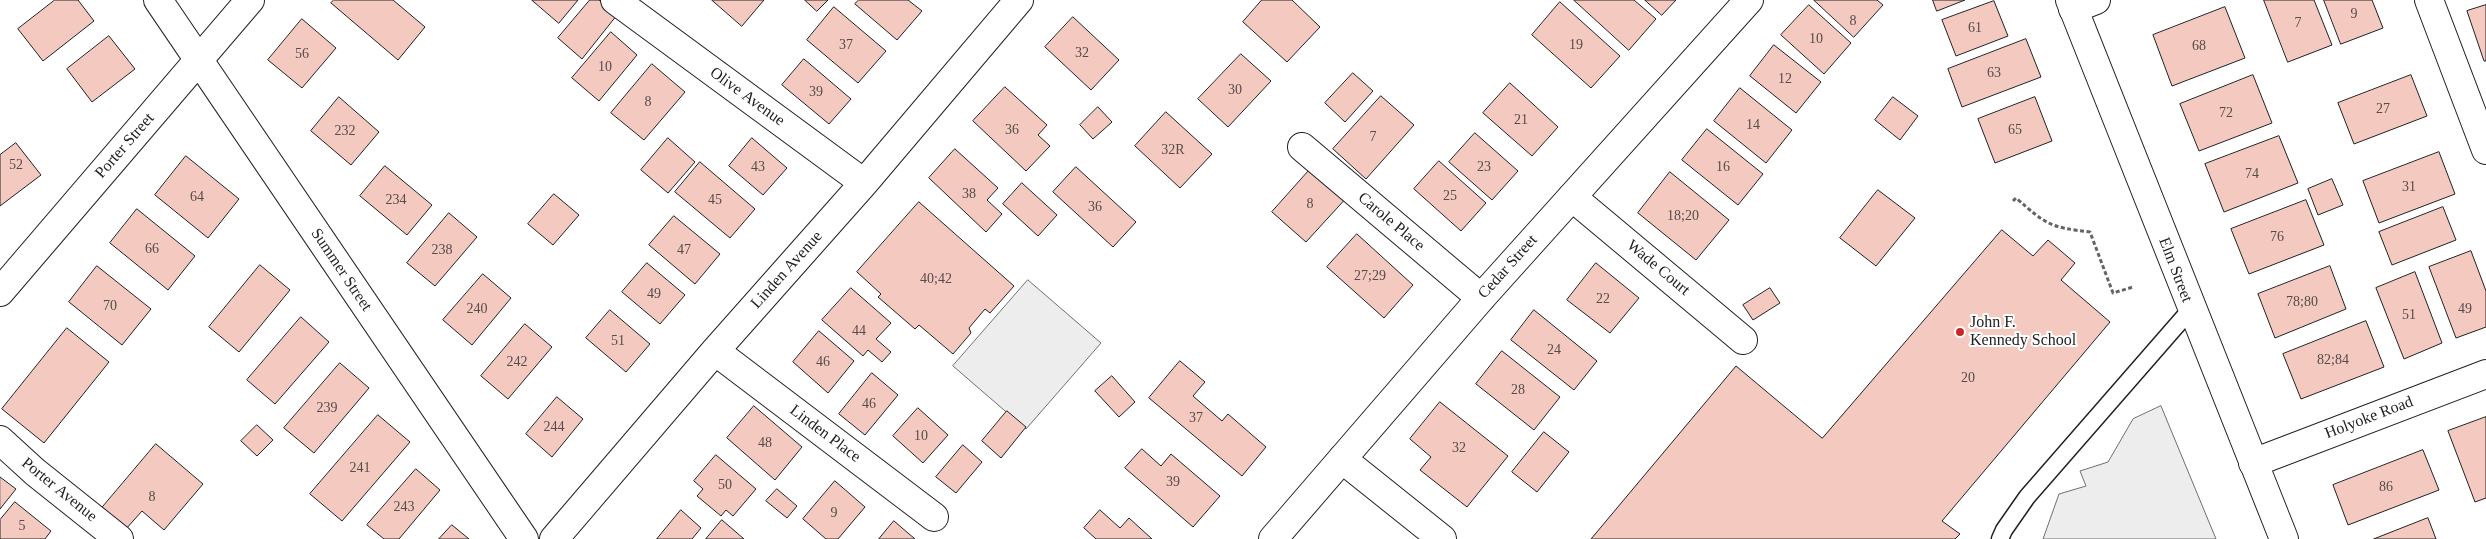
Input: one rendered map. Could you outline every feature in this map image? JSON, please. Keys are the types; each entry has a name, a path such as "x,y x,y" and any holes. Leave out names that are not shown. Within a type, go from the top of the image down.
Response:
{"street":[{"name":"Summer Street","path":"158,0 524,539"},
{"name":"Porter Street","path":"0,292 250,0"},
{"name":"Linden Avenue","path":"554,539 715,351 864,183 1019,0"},
{"name":"Cedar Street","path":"1273,539 1481,298 1749,0"},
{"path":"2429,0 2486,150"},
{"name":"Elm Street","path":"2080,3 2191,309 2284,539"},
{"name":"Olive Avenue","path":"621,6 864,183"},
{"name":"Carole Place","path":"1302,146 1481,298"},
{"name":"Wade Court","path":"1572,197 1743,340"},
{"name":"Linden Place","path":"715,351 934,517"},
{"name":"Holyoke Road","path":"2253,463 2486,374"},
{"name":"Porter Avenue","path":"0,440 35,472 119,539"},
{"path":"1342,458 1442,539"}],"lane":[{"path":"2000,539 2004,530 2027,498 2191,309"}],"path":[{"path":"2013,201 2016,198 2044,222 2056,228 2090,232 2113,293 2134,287"}],"shaded area":[{"path":"1028,280 1101,343 1026,429 953,366"},
{"path":"2161,406 2216,539 2043,539 2059,494 2086,486 2080,471 2108,462 2133,419"}],"building":[{"path":"55,0 78,0 94,21 43,61 18,29"},
{"path":"334,0 393,0 425,27 398,60 331,3"},
{"path":"532,0 578,0 559,23"},
{"path":"590,0 599,0 617,15 582,59 558,38"},
{"path":"712,0 764,0 742,26"},
{"path":"805,0 828,0 817,11"},
{"path":"859,0 908,0 922,11 897,40 855,4"},
{"path":"1262,0 1292,0 1320,27 1287,62 1243,22"},
{"path":"1574,0 1634,0 1656,19 1629,50"},
{"path":"1645,0 1676,0 1662,15"},
{"path":"1814,0 1877,0 1883,5 1854,37"},
{"path":"1933,0 1965,0 1937,11"},
{"path":"2264,0 2314,0 2332,45 2288,62"},
{"path":"2324,0 2372,0 2383,28 2341,44"},
{"path":"1994,1 2008,36 1956,56 1942,20"},
{"path":"1560,2 1620,56 1591,88 1532,35"},
{"path":"1809,5 1851,43 1824,74 1781,35"},
{"path":"2486,5 2486,61 2484,61 2467,11"},
{"path":"834,7 886,51 858,83 807,40"},
{"path":"2225,7 2245,58 2172,86 2153,35"},
{"path":"1073,17 1119,60 1091,90 1045,47"},
{"path":"302,19 336,48 302,88 268,60"},
{"path":"611,32 637,55 599,101 572,78"},
{"path":"109,36 135,69 92,102 67,69"},
{"path":"2026,39 2041,77 1962,107 1948,69"},
{"path":"1774,45 1821,82 1796,113 1750,76"},
{"path":"1241,54 1271,81 1228,127 1198,99"},
{"path":"804,59 851,99 829,124 782,85"},
{"path":"652,64 685,92 644,140 611,113"},
{"path":"1353,73 1373,91 1345,122 1325,103"},
{"path":"2253,75 2272,123 2199,151 2180,104"},
{"path":"2411,75 2427,116 2354,144 2338,103"},
{"path":"1510,83 1558,127 1532,156 1483,113"},
{"path":"1005,87 1047,125 1038,135 1050,146 1026,171 973,121"},
{"path":"1740,88 1792,130 1766,163 1714,121"},
{"path":"1381,96 1414,125 1366,179 1333,149"},
{"path":"339,97 379,132 351,165 311,131"},
{"path":"1893,97 1918,116 1900,140 1875,120"},
{"path":"2035,97 2052,141 1995,163 1978,119"},
{"path":"1098,107 1112,122 1093,139 1080,125"},
{"path":"1166,112 1212,154 1180,188 1135,146"},
{"path":"1707,129 1763,174 1738,205 1682,160"},
{"path":"1475,133 1518,171 1492,200 1449,162"},
{"path":"2279,136 2298,183 2224,212 2205,164"},
{"path":"668,138 695,162 668,193 641,170"},
{"path":"752,138 787,168 763,195 729,166"},
{"path":"16,143 41,175 0,206 0,155"},
{"path":"955,149 998,188 987,200 1002,214 986,232 929,178"},
{"path":"2439,152 2455,194 2379,223 2363,181"},
{"path":"186,156 239,199 208,238 155,195"},
{"path":"1439,161 1486,203 1461,231 1414,189"},
{"path":"700,162 755,209 730,238 675,192"},
{"path":"1314,165 1349,195 1306,242 1272,212"},
{"path":"385,166 432,205 407,235 360,196"},
{"path":"1076,167 1136,222 1113,247 1053,192"},
{"path":"1670,172 1729,220 1696,260 1638,213"},
{"path":"2332,179 2343,205 2318,215 2308,189"},
{"path":"1022,183 1057,215 1038,236 1003,204"},
{"path":"1878,190 1915,218 1876,266 1840,238"},
{"path":"554,194 579,215 553,245 528,224"},
{"path":"2306,200 2324,245 2249,274 2231,229"},
{"path":"919,202 1014,286 990,313 985,309 969,328 971,333 953,354 919,325 915,329 878,297 881,294 857,272"},
{"path":"2443,207 2456,240 2392,265 2379,232"},
{"path":"137,209 195,256 168,290 110,243"},
{"path":"449,213 477,237 435,286 407,263"},
{"path":"674,216 720,254 695,284 649,245"},
{"path":"2002,230 2033,256 2048,240 2075,263 2061,280 2110,322 1942,521 1960,534 1955,539 1591,539 1736,366 1822,438"},
{"path":"1357,234 1413,285 1384,318 1327,267"},
{"path":"2471,251 2486,291 2486,327 2456,338 2429,267"},
{"path":"647,263 685,295 660,324 622,292"},
{"path":"1596,263 1639,298 1610,333 1567,300"},
{"path":"260,265 290,290 239,352 209,327"},
{"path":"97,266 151,309 122,345 69,302"},
{"path":"2330,266 2346,309 2275,338 2258,294"},
{"path":"2415,272 2442,343 2404,359 2376,288"},
{"path":"483,274 511,298 472,345 443,320"},
{"path":"851,288 891,323 876,339 891,352 882,362 868,350 863,356 822,320"},
{"path":"1770,288 1780,303 1753,320 1743,305"},
{"path":"610,310 650,344 626,372 586,338"},
{"path":"1534,310 1597,361 1574,390 1511,340"},
{"path":"301,317 329,342 275,404 247,380"},
{"path":"2366,321 2384,367 2301,399 2283,354"},
{"path":"525,324 552,347 508,399 481,376"},
{"path":"67,328 109,362 44,443 2,409"},
{"path":"819,331 854,361 828,393 793,362"},
{"path":"1502,351 1560,397 1534,430 1476,384"},
{"path":"1180,361 1205,382 1193,396 1222,421 1228,414 1266,447 1242,476 1149,398"},
{"path":"340,363 369,388 314,453 284,428"},
{"path":"872,373 898,395 865,435 839,414"},
{"path":"1112,376 1135,402 1119,417 1095,391"},
{"path":"557,397 583,419 552,457 526,434"},
{"path":"1440,402 1508,456 1467,507 1420,470 1431,457 1410,439"},
{"path":"754,406 802,447 775,480 727,438"},
{"path":"918,408 948,435 923,463 893,436"},
{"path":"1007,411 1026,427 1001,458 982,441"},
{"path":"378,415 410,442 342,521 310,494"},
{"path":"2486,417 2486,498 2475,502 2448,431"},
{"path":"257,425 273,440 257,456 241,441"},
{"path":"1544,432 1569,452 1537,492 1512,472"},
{"path":"156,444 203,484 164,530 142,511 125,530 101,509"},
{"path":"963,445 982,462 956,493 936,477"},
{"path":"1142,449 1161,466 1171,454 1220,496 1193,527 1125,468"},
{"path":"2423,450 2439,490 2348,525 2333,485"},
{"path":"716,455 756,489 733,516 726,510 721,516 697,496 703,489 694,481"},
{"path":"416,469 440,490 399,539 384,539 367,525"},
{"path":"0,477 16,489 0,509"},
{"path":"835,481 865,507 838,539 826,539 803,519"},
{"path":"777,489 797,506 787,518 766,501"},
{"path":"15,502 51,531 45,539 0,539 0,520"},
{"path":"681,510 701,528 692,539 657,539"},
{"path":"1100,510 1120,528 1129,518 1152,539 1096,539 1084,528"},
{"path":"2428,518 2436,539 2374,539"},
{"path":"722,520 744,539 706,539"},
{"path":"894,521 915,539 879,539"},
{"path":"452,525 469,539 439,539"}],"place":[{"name":"John F. Kennedy School","path":"1960,332"}]}
